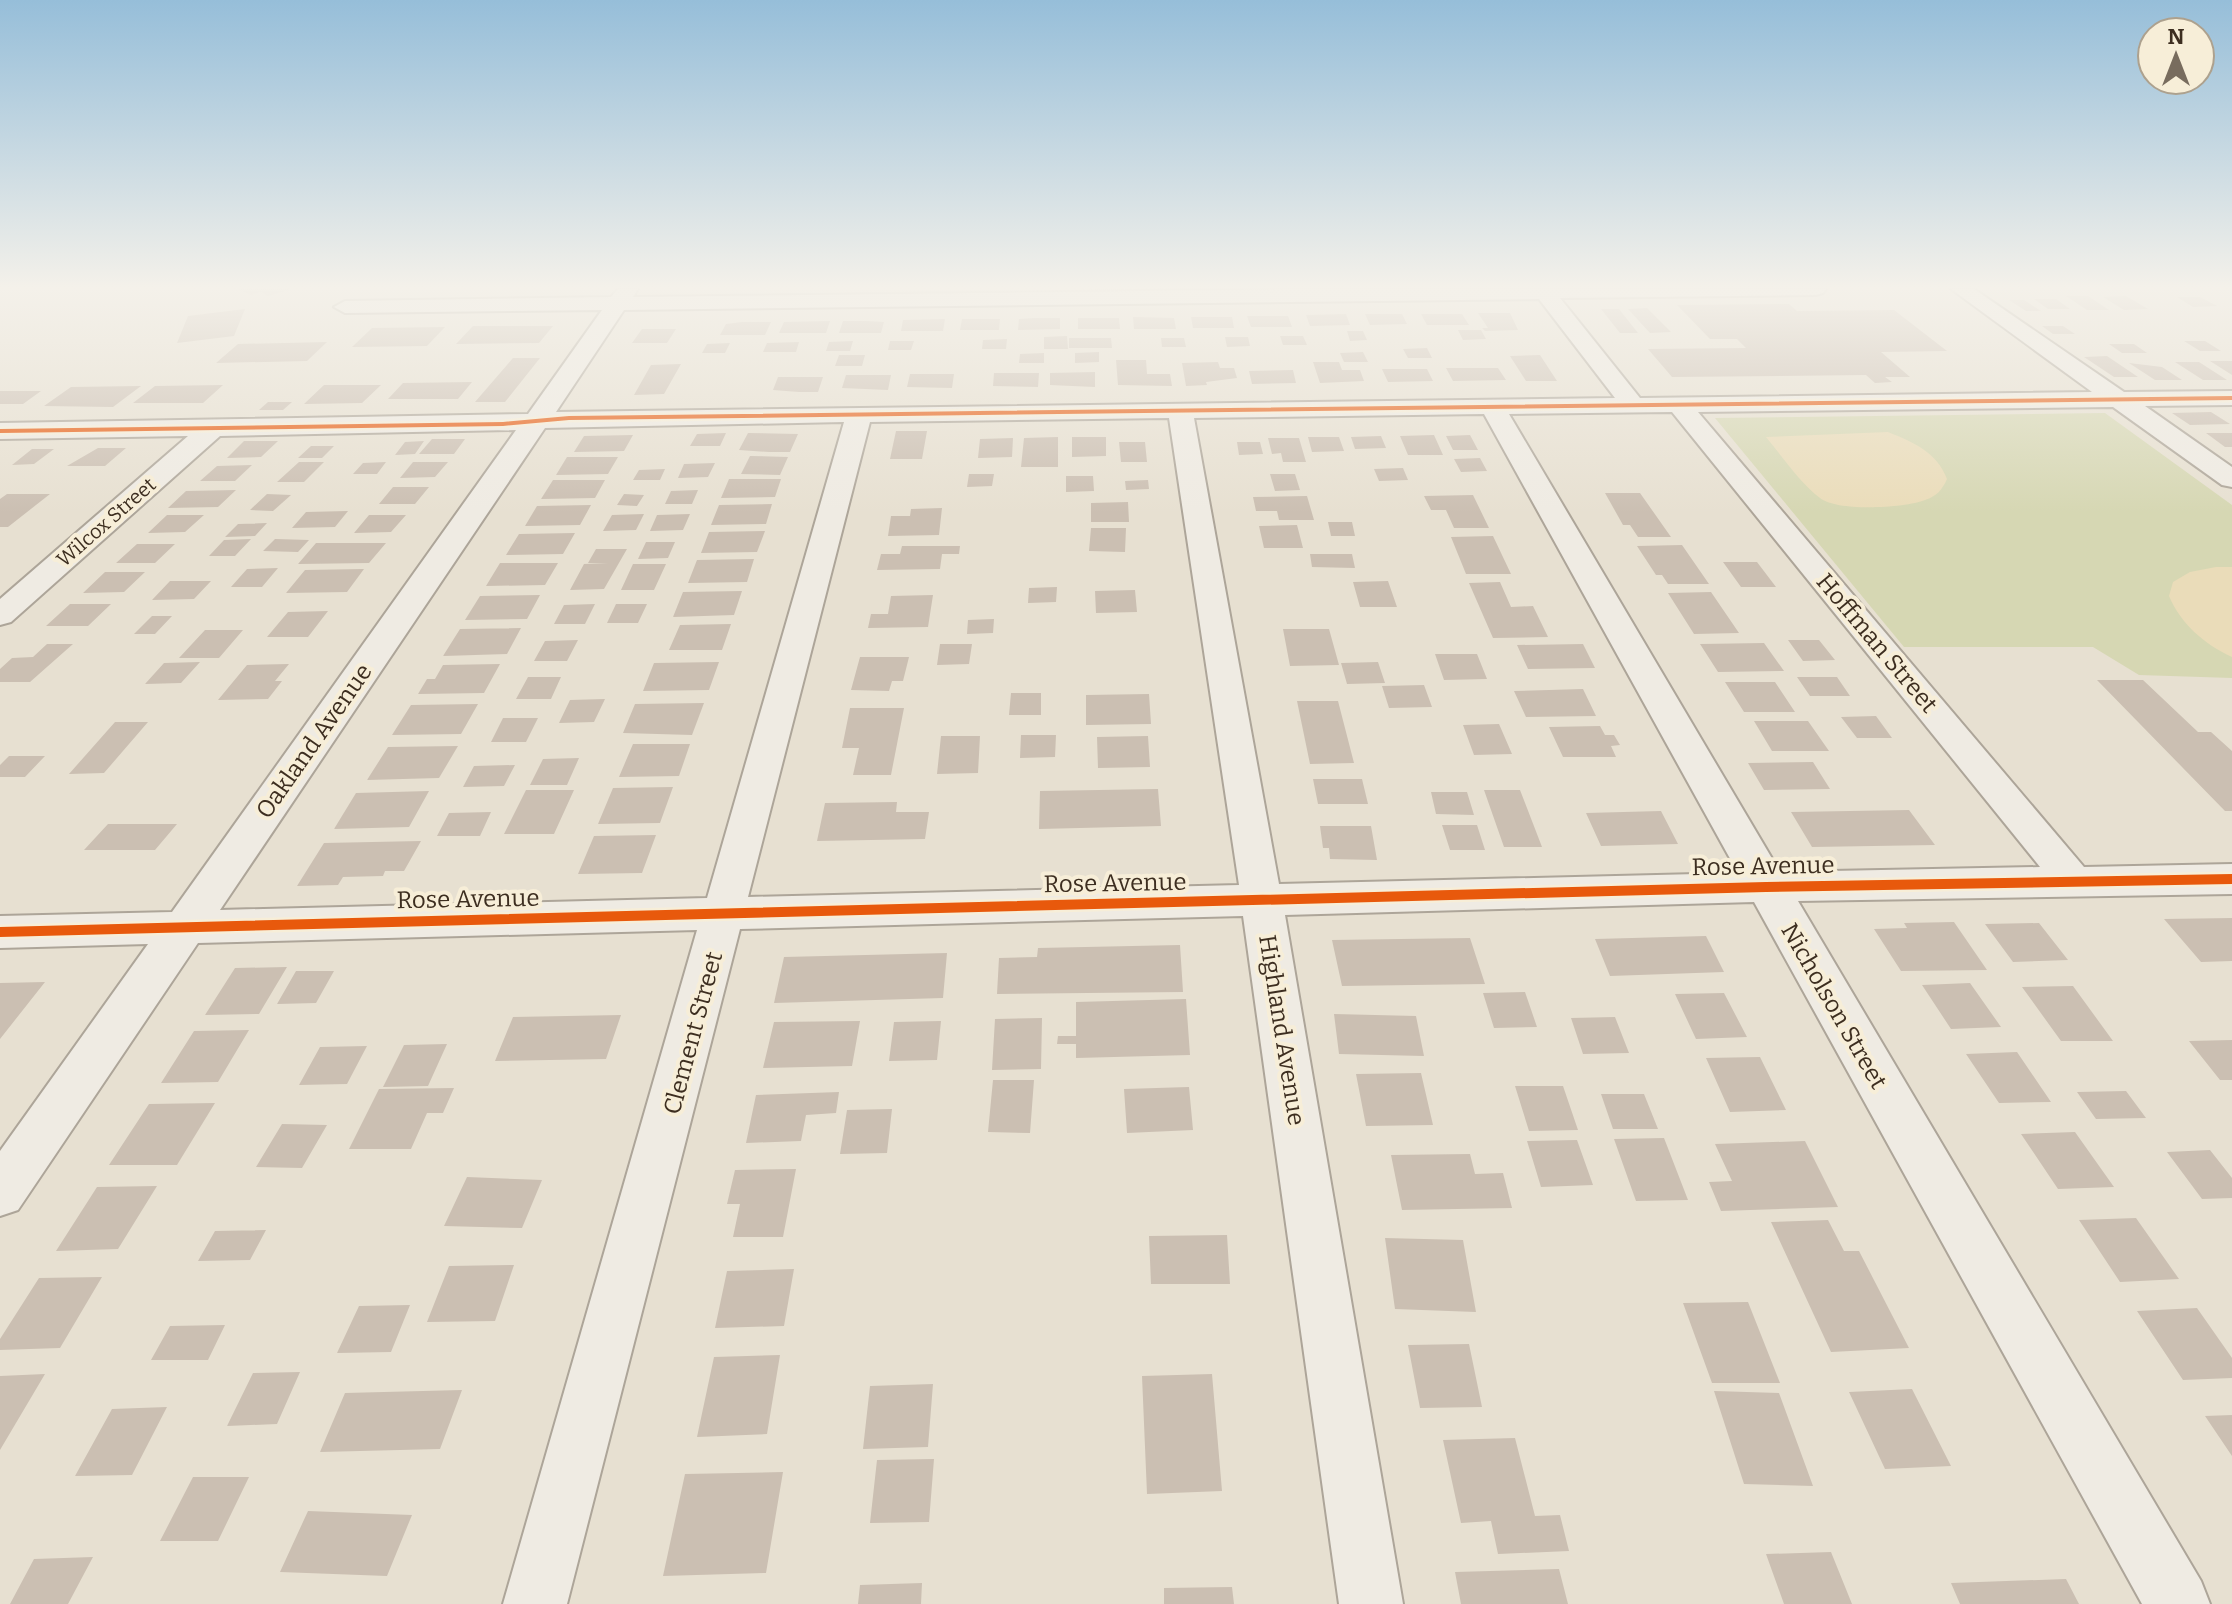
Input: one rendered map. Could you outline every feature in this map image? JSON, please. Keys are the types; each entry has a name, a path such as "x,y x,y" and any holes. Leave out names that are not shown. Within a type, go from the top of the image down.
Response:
{"street":[{"name":"Oakland Avenue","path":"0,1193 575,364"},
{"path":"1600,364 1632,404"},
{"path":"2068,364 2232,479"},
{"path":"0,431 503,424 536,420 859,414 2232,398"},
{"name":"Hoffman Street","path":"1678,404 2075,883"},
{"name":"Nicholson Street","path":"1492,406 2178,1604"},
{"name":"Highland Avenue","path":"1180,410 1262,902 1371,1604"},
{"name":"Clement Street","path":"535,1604 859,414"},
{"name":"Wilcox Street","path":"0,615 213,428"},
{"name":"Rose Avenue","path":"0,932 1766,887 2232,879"}],"green space":[{"path":"2105,413 2232,505 2232,678 2139,675 2093,647 1904,647 1715,418"}],"sand":[{"path":"1888,432 1915,444 1937,462 1947,479 1936,494 1915,503 1887,507 1855,507 1829,502 1805,485 1766,437"},
{"path":"2232,567 2232,657 2194,632 2169,596 2173,582 2190,572"}],"building":[{"path":"508,364 535,364 505,402 475,402"},
{"path":"681,364 664,394 634,395 651,365"},
{"path":"836,364 863,364 862,366"},
{"path":"1116,364 1146,364 1147,374 1170,374 1172,386 1118,385"},
{"path":"1182,364 1219,364 1220,368 1234,368 1237,378 1206,382 1207,385 1186,386"},
{"path":"1314,364 1340,364 1342,370 1360,370 1364,381 1320,383"},
{"path":"1515,364 1546,364 1557,381 1526,381"},
{"path":"1661,364 1895,364 1910,377 1885,377 1892,382 1875,383 1866,375 1672,377"},
{"path":"2094,364 2119,364 2138,377 2114,377"},
{"path":"2130,364 2162,367 2182,380 2155,380"},
{"path":"2178,364 2202,364 2227,380 2203,380"},
{"path":"2214,364 2232,364 2232,375"},
{"path":"1446,368 1498,368 1506,380 1453,381"},
{"path":"1382,369 1427,369 1433,381 1388,382"},
{"path":"1293,370 1296,383 1252,384 1249,371"},
{"path":"1095,372 1095,387 1050,385 1050,373"},
{"path":"994,373 1039,373 1038,387 993,386"},
{"path":"910,374 954,374 952,388 907,387"},
{"path":"846,375 891,375 888,390 842,388"},
{"path":"778,377 823,377 818,392 799,392 773,390"},
{"path":"472,382 458,399 388,399 403,383"},
{"path":"223,385 203,403 133,403 155,386"},
{"path":"324,385 381,385 362,403 304,404"},
{"path":"141,386 113,407 44,406 71,387"},
{"path":"0,391 41,391 23,404 0,404"},
{"path":"268,402 292,402 283,410 259,410"},
{"path":"2211,412 2230,424 2190,425 2172,413"},
{"path":"896,431 927,431 922,459 890,459"},
{"path":"726,433 720,446 690,446 697,434"},
{"path":"748,433 798,434 790,452 739,450"},
{"path":"2206,433 2232,433 2232,447 2225,447"},
{"path":"633,435 624,451 574,452 584,436"},
{"path":"1434,435 1443,455 1408,455 1400,436"},
{"path":"1470,435 1478,450 1453,450 1446,436"},
{"path":"1381,436 1386,448 1355,449 1351,437"},
{"path":"1058,437 1058,467 1021,467 1024,438"},
{"path":"1072,437 1106,437 1106,456 1072,457"},
{"path":"1308,437 1339,437 1344,451 1312,452"},
{"path":"1013,438 1012,457 978,458 980,439"},
{"path":"1268,438 1299,438 1306,462 1283,462 1281,453 1272,454"},
{"path":"432,439 465,439 454,454 419,454"},
{"path":"244,441 278,441 261,457 227,458"},
{"path":"424,441 415,454 395,455 405,442"},
{"path":"1119,442 1145,442 1147,462 1121,462"},
{"path":"1237,442 1260,442 1263,454 1239,455"},
{"path":"311,446 334,446 322,458 298,458"},
{"path":"98,448 126,448 105,466 67,466"},
{"path":"32,449 54,449 34,464 12,465"},
{"path":"750,456 788,457 780,475 741,474"},
{"path":"567,457 618,457 608,474 556,475"},
{"path":"1480,458 1487,471 1461,472 1454,459"},
{"path":"299,462 324,462 304,482 277,482"},
{"path":"386,462 377,474 353,474 363,463"},
{"path":"413,462 448,462 435,477 400,478"},
{"path":"715,463 708,477 678,478 684,464"},
{"path":"252,465 235,481 200,481 217,466"},
{"path":"1403,468 1408,480 1379,481 1374,469"},
{"path":"665,469 660,480 633,480 639,470"},
{"path":"969,474 994,474 992,486 967,487"},
{"path":"1270,474 1295,474 1300,490 1275,491"},
{"path":"1066,476 1093,476 1094,491 1066,492"},
{"path":"729,479 781,479 775,497 721,498"},
{"path":"553,480 605,480 595,498 541,499"},
{"path":"1148,480 1149,489 1126,490 1125,481"},
{"path":"393,487 429,487 415,504 379,504"},
{"path":"236,490 218,507 168,508 186,491"},
{"path":"698,490 692,504 665,504 671,491"},
{"path":"1605,493 1640,493 1671,537 1638,537 1630,525 1623,525"},
{"path":"7,494 50,494 8,527 0,527 0,499"},
{"path":"267,494 291,495 273,511 250,510"},
{"path":"624,494 644,495 637,506 617,505"},
{"path":"1473,495 1489,528 1454,528 1446,510 1431,510 1424,496"},
{"path":"1307,496 1314,520 1279,520 1277,511 1256,511 1253,497"},
{"path":"1128,502 1129,522 1091,522 1091,503"},
{"path":"772,504 766,524 711,525 719,505"},
{"path":"591,505 580,525 525,526 537,506"},
{"path":"942,508 939,535 888,536 891,516 910,516 911,509"},
{"path":"348,511 335,527 292,528 306,512"},
{"path":"644,514 636,530 603,531 612,515"},
{"path":"690,514 683,530 650,531 657,515"},
{"path":"167,515 204,515 185,532 148,533"},
{"path":"369,515 406,515 391,532 354,533"},
{"path":"1328,522 1352,522 1355,536 1331,536"},
{"path":"267,523 255,536 225,537 238,524"},
{"path":"1297,525 1303,548 1264,548 1259,526"},
{"path":"1091,528 1126,528 1125,552 1089,551"},
{"path":"765,531 757,552 701,553 709,532"},
{"path":"575,533 563,554 506,555 519,534"},
{"path":"1493,536 1511,574 1466,574 1451,537"},
{"path":"251,539 235,556 209,556 224,540"},
{"path":"275,539 309,540 298,552 263,551"},
{"path":"646,542 675,542 668,558 638,559"},
{"path":"316,543 386,543 369,563 298,564"},
{"path":"137,544 175,544 155,563 116,563"},
{"path":"1682,545 1709,584 1668,584 1662,575 1656,575 1637,546"},
{"path":"902,546 960,546 959,554 942,554 940,569 877,570 881,554 900,554"},
{"path":"596,549 627,549 604,589 570,590 584,564 608,563 588,563"},
{"path":"1310,554 1352,554 1355,568 1312,567"},
{"path":"754,559 747,582 688,583 697,560"},
{"path":"1723,562 1757,562 1776,587 1741,587"},
{"path":"500,563 558,563 545,585 486,586"},
{"path":"633,564 666,564 654,590 621,590"},
{"path":"278,568 262,587 231,587 247,569"},
{"path":"364,569 347,592 286,593 305,570"},
{"path":"105,572 145,572 124,592 83,593"},
{"path":"170,581 211,581 194,599 152,600"},
{"path":"1388,581 1397,607 1360,607 1353,582"},
{"path":"1500,582 1511,607 1533,606 1548,637 1493,638 1469,583"},
{"path":"1057,587 1056,602 1028,603 1029,588"},
{"path":"1135,590 1137,612 1096,613 1095,591"},
{"path":"742,591 734,615 673,617 683,592"},
{"path":"1711,592 1739,633 1694,634 1668,593"},
{"path":"540,595 527,619 465,620 480,596"},
{"path":"933,595 928,627 868,628 871,614 888,614 891,596"},
{"path":"70,604 111,604 88,626 46,626"},
{"path":"595,604 585,624 554,624 564,605"},
{"path":"616,604 647,604 638,623 607,623"},
{"path":"328,611 308,637 267,637 288,612"},
{"path":"152,616 172,616 155,634 134,634"},
{"path":"994,619 993,633 967,634 968,620"},
{"path":"731,624 722,650 669,650 680,625"},
{"path":"521,628 507,654 443,656 460,629"},
{"path":"1283,629 1329,629 1339,665 1290,666"},
{"path":"205,630 243,630 219,658 179,658"},
{"path":"578,640 567,661 534,661 545,641"},
{"path":"1788,640 1819,640 1835,660 1803,661"},
{"path":"1764,643 1784,671 1718,672 1700,644"},
{"path":"47,644 73,644 30,682 0,682 0,669 12,658 33,657"},
{"path":"940,644 972,644 969,664 937,665"},
{"path":"1583,644 1595,668 1528,669 1517,645"},
{"path":"1435,654 1477,654 1487,679 1444,680"},
{"path":"860,657 909,657 903,681 892,681 889,691 851,690"},
{"path":"200,662 181,683 145,684 164,663"},
{"path":"719,662 709,690 643,691 654,663"},
{"path":"1378,662 1385,683 1347,684 1341,663"},
{"path":"289,664 275,681 282,681 268,699 218,700 247,665"},
{"path":"500,664 484,693 418,694 427,679 435,679 443,665"},
{"path":"528,677 561,677 551,699 516,699"},
{"path":"1797,677 1837,677 1850,696 1810,696"},
{"path":"2097,680 2143,680 2198,732 2211,732 2232,751 2232,811 2225,811"},
{"path":"1725,682 1775,682 1795,712 1744,712"},
{"path":"1424,685 1432,707 1389,708 1382,686"},
{"path":"1583,689 1596,716 1526,717 1514,691"},
{"path":"1011,693 1041,693 1041,715 1009,715"},
{"path":"1149,694 1151,724 1086,725 1086,695"},
{"path":"605,699 594,722 559,723 570,700"},
{"path":"1297,701 1338,701 1354,763 1310,764"},
{"path":"704,703 692,735 623,733 635,704"},
{"path":"478,704 461,734 392,735 411,705"},
{"path":"850,708 904,708 891,775 853,775 859,748 842,748"},
{"path":"1876,716 1892,738 1857,738 1841,717"},
{"path":"503,718 538,718 526,742 491,742"},
{"path":"1754,721 1808,721 1829,751 1772,751"},
{"path":"115,722 148,722 104,773 69,774"},
{"path":"1499,724 1512,754 1474,755 1463,725"},
{"path":"1600,726 1605,735 1614,735 1620,745 1611,746 1616,757 1563,757 1549,727"},
{"path":"1021,735 1056,735 1055,757 1020,758"},
{"path":"941,736 980,736 978,773 937,774"},
{"path":"1148,736 1150,767 1098,768 1097,737"},
{"path":"633,744 690,744 679,776 619,777"},
{"path":"458,746 439,778 367,780 388,747"},
{"path":"9,756 45,756 25,777 0,777 0,765"},
{"path":"579,758 567,785 530,785 543,759"},
{"path":"1813,762 1830,789 1764,790 1748,763"},
{"path":"515,765 504,786 463,787 474,766"},
{"path":"1313,779 1362,779 1368,804 1318,804"},
{"path":"673,787 660,823 598,824 613,788"},
{"path":"1158,789 1161,826 1039,829 1040,791"},
{"path":"526,790 574,790 554,834 504,834"},
{"path":"1484,790 1520,790 1542,847 1504,847"},
{"path":"429,791 409,827 334,829 356,793"},
{"path":"1431,792 1467,792 1474,815 1436,814"},
{"path":"897,802 896,812 929,812 925,839 817,841 825,803"},
{"path":"1909,810 1935,845 1812,847 1791,812"},
{"path":"1661,811 1678,844 1601,846 1586,813"},
{"path":"491,812 480,836 437,836 449,813"},
{"path":"108,824 177,824 155,850 84,850"},
{"path":"1442,825 1477,825 1485,850 1450,850"},
{"path":"1320,826 1371,826 1377,860 1330,859 1329,848 1323,848"},
{"path":"656,835 642,873 578,874 594,836"},
{"path":"421,841 404,871 385,871 383,876 343,877 338,885 297,886 324,843"},
{"path":"2232,918 2232,961 2201,962 2164,919"},
{"path":"1954,922 1987,970 1901,971 1874,929 1907,928 1904,923"},
{"path":"2039,923 2068,960 2013,962 1985,924"},
{"path":"1706,936 1724,972 1610,976 1595,939"},
{"path":"1470,938 1485,984 1342,986 1332,940"},
{"path":"1180,945 1183,992 997,994 999,958 1037,957 1038,948"},
{"path":"947,953 943,998 774,1003 784,957"},
{"path":"287,967 259,1014 205,1015 235,968"},
{"path":"296,971 334,971 316,1003 277,1004"},
{"path":"45,982 0,1039 0,983"},
{"path":"1970,983 2001,1027 1951,1029 1922,985"},
{"path":"2073,986 2113,1041 2061,1041 2022,987"},
{"path":"1525,992 1537,1027 1494,1028 1483,993"},
{"path":"1724,993 1747,1037 1696,1039 1675,994"},
{"path":"1186,999 1190,1055 1076,1058 1076,1044 1057,1044 1058,1036 1076,1036 1076,1002"},
{"path":"1334,1014 1416,1016 1424,1056 1339,1054"},
{"path":"621,1015 606,1059 495,1061 513,1017"},
{"path":"1615,1017 1629,1053 1583,1054 1571,1018"},
{"path":"1042,1018 1041,1069 992,1070 995,1019"},
{"path":"860,1021 852,1066 763,1068 774,1022"},
{"path":"941,1021 937,1060 889,1061 894,1022"},
{"path":"249,1030 218,1082 161,1083 194,1031"},
{"path":"2232,1040 2232,1080 2220,1080 2189,1041"},
{"path":"447,1044 428,1086 383,1087 404,1045"},
{"path":"367,1046 347,1084 299,1085 320,1047"},
{"path":"2017,1052 2051,1102 1999,1103 1966,1054"},
{"path":"1760,1057 1786,1110 1730,1112 1706,1058"},
{"path":"1421,1073 1433,1125 1366,1126 1356,1074"},
{"path":"993,1080 1034,1080 1030,1133 988,1132"},
{"path":"1515,1086 1563,1086 1578,1130 1529,1131"},
{"path":"1189,1087 1193,1130 1127,1133 1124,1089"},
{"path":"454,1088 443,1113 427,1113 411,1149 349,1149 379,1089"},
{"path":"2126,1091 2146,1118 2096,1119 2077,1092"},
{"path":"839,1092 836,1113 806,1115 801,1141 746,1143 756,1095"},
{"path":"1601,1094 1644,1094 1658,1129 1613,1129"},
{"path":"215,1103 177,1165 109,1165 149,1104"},
{"path":"892,1109 887,1153 840,1154 847,1110"},
{"path":"282,1124 327,1125 302,1168 256,1167"},
{"path":"2075,1132 2114,1187 2058,1189 2021,1134"},
{"path":"1664,1138 1688,1200 1636,1201 1614,1139"},
{"path":"1577,1140 1593,1185 1541,1187 1527,1141"},
{"path":"1805,1141 1838,1207 1721,1211 1709,1182 1732,1181 1715,1144"},
{"path":"2210,1150 2232,1178 2232,1198 2202,1199 2167,1152"},
{"path":"1470,1154 1475,1174 1503,1173 1512,1208 1402,1210 1391,1155"},
{"path":"796,1169 783,1237 733,1237 740,1204 727,1204 735,1170"},
{"path":"467,1177 542,1180 522,1228 444,1226"},
{"path":"157,1186 118,1249 56,1251 97,1187"},
{"path":"2136,1218 2179,1279 2120,1282 2079,1220"},
{"path":"1828,1220 1844,1251 1859,1251 1909,1348 1831,1352 1771,1222"},
{"path":"266,1230 250,1260 198,1261 215,1231"},
{"path":"1227,1235 1230,1284 1151,1284 1149,1236"},
{"path":"1385,1238 1463,1240 1476,1312 1395,1309"},
{"path":"514,1265 495,1321 427,1322 449,1266"},
{"path":"794,1269 784,1326 715,1328 727,1271"},
{"path":"102,1277 60,1348 0,1350 0,1339 39,1278"},
{"path":"1748,1302 1780,1383 1712,1383 1683,1303"},
{"path":"410,1305 391,1352 337,1353 359,1306"},
{"path":"2197,1308 2232,1358 2232,1378 2183,1380 2137,1311"},
{"path":"225,1325 208,1360 151,1360 170,1326"},
{"path":"1469,1344 1482,1407 1420,1408 1408,1345"},
{"path":"780,1355 767,1434 697,1437 714,1357"},
{"path":"300,1372 277,1424 227,1426 253,1373"},
{"path":"45,1374 0,1450 0,1376"},
{"path":"1212,1374 1222,1491 1147,1494 1142,1376"},
{"path":"933,1384 928,1447 863,1449 870,1386"},
{"path":"1912,1389 1951,1466 1885,1469 1849,1392"},
{"path":"462,1390 440,1449 320,1452 345,1393"},
{"path":"1714,1391 1779,1393 1813,1486 1744,1484"},
{"path":"167,1407 132,1475 75,1476 112,1409"},
{"path":"2232,1415 2232,1456 2205,1416"},
{"path":"1515,1438 1535,1516 1560,1515 1569,1551 1498,1554 1491,1521 1461,1523 1443,1440"},
{"path":"934,1459 929,1522 870,1523 877,1460"},
{"path":"783,1472 766,1573 663,1576 685,1474"},
{"path":"193,1477 249,1477 218,1541 160,1541"},
{"path":"308,1511 412,1515 387,1576 280,1572"},
{"path":"1831,1552 1852,1604 1784,1604 1766,1554"},
{"path":"93,1557 68,1604 10,1604 34,1559"},
{"path":"1559,1569 1568,1604 1461,1604 1455,1572"},
{"path":"2066,1579 2079,1604 1960,1604 1951,1583"},
{"path":"922,1583 921,1604 858,1604 860,1585"},
{"path":"1232,1587 1234,1604 1164,1604 1164,1588"}],"cycle path":[{"path":"0,431 503,424 569,418 2232,398"},
{"path":"0,932 1766,887 2232,879"}]}
